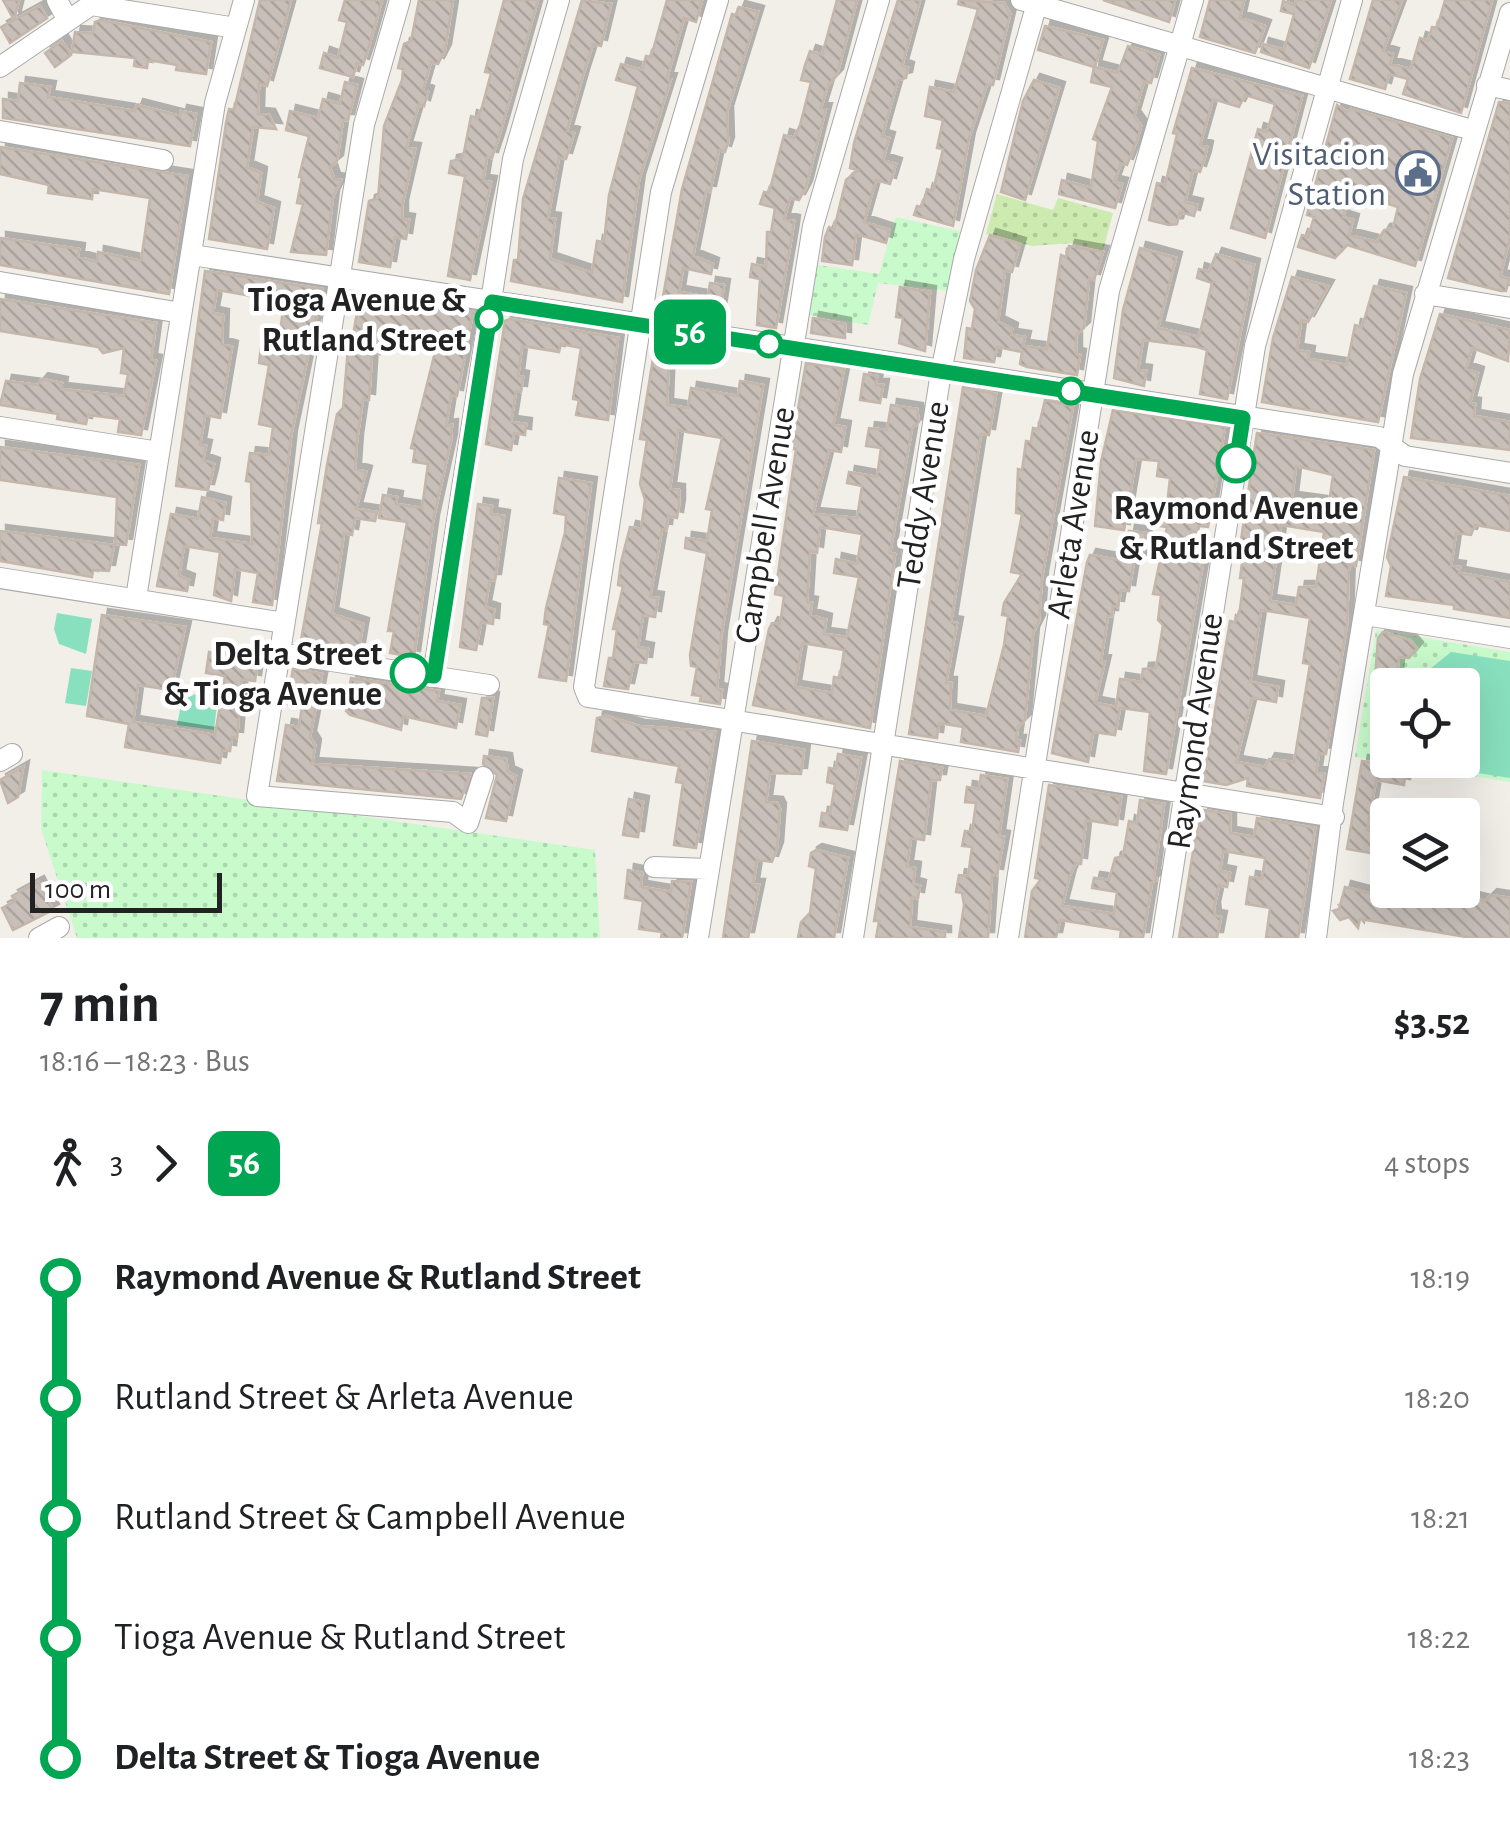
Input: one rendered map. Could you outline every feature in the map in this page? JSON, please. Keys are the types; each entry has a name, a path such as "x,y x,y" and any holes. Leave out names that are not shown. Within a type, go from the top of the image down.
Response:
{"street":[{"path":"136,598 215,103 244,0"},
{"path":"400,0 364,126 257,796 452,812 468,823 483,777"},
{"path":"434,676 512,159 559,0"},
{"path":"718,0 662,192 584,687 588,697 731,724 1334,817"},
{"name":"Campbell Avenue","path":"698,938 813,226 878,0"},
{"name":"Arleta Avenue","path":"1008,938 1109,291 1193,0"},
{"name":"Raymond Avenue","path":"1162,938 1254,346 1352,0"},
{"path":"1032,3 1472,130"},
{"name":"Teddy Avenue","path":"853,938 941,372 964,260 1032,3"},
{"path":"0,67 62,10 90,5 236,28"},
{"path":"1322,937 1334,817 1403,374 1472,130 1510,13"},
{"path":"1487,85 1510,90"},
{"path":"0,131 163,160"},
{"path":"192,255 1378,437 1405,456 1510,474"},
{"path":"0,282 182,313"},
{"path":"1426,294 1510,308"},
{"path":"0,427 159,452"},
{"path":"0,578 284,623"},
{"path":"1365,614 1510,638"},
{"path":"280,653 488,685"},
{"path":"654,867 708,870"},
{"path":"39,938 59,927"}],"green space":[{"path":"997,194 1053,210 1058,198 1113,213 1103,251 1073,243 1032,246 986,234"},
{"path":"896,217 963,232 949,291 878,283 868,325 803,314 811,264 879,274"},
{"path":"57,613 92,619 86,654 59,644 54,629"},
{"path":"1376,630 1510,652 1510,782 1480,777 1480,668 1370,668 1370,759 1355,757"},
{"path":"1451,652 1510,661 1510,778 1480,773 1480,668 1431,668"},
{"path":"71,668 92,671 86,706 65,703"},
{"path":"200,692 218,696 214,730 177,725 182,700"},
{"path":"42,770 595,850 600,938 77,938 41,829"}],"building":[{"path":"3,0 19,0 14,20"},
{"path":"260,0 291,0 267,86 259,83 258,114 269,115 276,129 253,127 247,167 261,173 257,202 274,208 267,249 209,239 226,123 229,109 234,110"},
{"path":"345,0 382,0 363,65 357,63 353,77 320,68 324,53 338,58 347,22 339,20"},
{"path":"419,0 453,0 445,50 438,64 431,62 423,90 428,92 424,106 419,104 406,148 415,149 402,206 402,219 409,220 406,239 395,237 390,267 359,262 369,201 378,198 384,126 402,80 403,69 398,68 404,44 411,41"},
{"path":"504,0 538,0 499,137 492,158 487,157 483,181 491,182 470,280 448,276 465,176 449,173 451,161 461,159 464,152 471,116 478,118 482,107 491,73 485,72"},
{"path":"582,0 611,4 601,46 593,44 584,72 567,131 574,133 566,159 559,157 548,218 555,219 550,259 592,273 597,241 604,242 609,195 638,86 616,80 621,64 642,70 646,56 651,57 667,0 702,0 696,22 684,18 667,78 671,79 639,180 622,302 511,281 514,260 518,260 523,199"},
{"path":"837,0 857,0 837,75 828,85 821,108 826,109 806,187 799,200 790,198 784,219 794,221 776,328 757,325 760,279 750,277 752,264 766,267 767,232 771,232 775,208 760,204 764,192 769,193 784,135 794,138 800,125 811,82 801,80 805,65 810,51 822,55"},
{"path":"898,0 920,0 902,66 908,68 906,78 898,80 882,136 889,138 883,160 896,164 890,184 876,180 864,222 889,230 886,243 856,234 852,265 822,261 825,237 829,227 834,229 846,180 858,170 850,168 854,143"},
{"path":"959,0 1004,3 1010,14 993,85 987,84 969,138 953,226 914,215 917,206 922,207 927,189 933,191 943,149 937,148 943,120 925,116 930,87 954,92 978,9 958,4"},
{"path":"1103,0 1175,0 1169,22"},
{"path":"1210,0 1244,0 1240,18 1265,26 1255,53 1200,37"},
{"path":"1296,0 1331,0 1309,68 1261,52 1263,44 1284,50 1294,14 1281,11 1283,1 1295,5"},
{"path":"1373,0 1402,0 1383,51 1393,54 1390,64 1411,69 1420,38 1428,41 1432,27 1437,28 1445,0 1492,0 1461,113 1403,94 1408,79 1389,74 1385,89 1350,79"},
{"path":"40,6 47,18 10,43 1,27"},
{"path":"739,7 758,12 727,112 728,143 725,152 719,150 710,192 706,191 693,256 713,264 711,274 683,268 679,292 708,297 710,283 724,285 719,318 661,308 682,189 732,14 736,15"},
{"path":"95,22 211,42 206,74 176,70 177,65 148,60 147,68 134,66 135,58 72,52 75,32 93,33"},
{"path":"1045,26 1103,40 1095,67 1118,73 1128,46 1159,55 1151,83 1144,81 1134,116 1141,126 1137,140 1127,165 1121,163 1114,182 1122,184 1115,208 1059,194 1062,180 1091,188 1098,141 1093,139 1112,87 1091,82 1094,67 1038,50"},
{"path":"62,41 71,55 55,67 45,53"},
{"path":"1192,68 1302,96 1265,238 1231,228 1258,129 1267,132 1275,104 1245,95 1239,107 1213,99 1200,145 1207,147 1205,157 1200,172 1193,170 1185,202 1197,205 1194,216 1180,212 1177,224 1169,225 1149,220 1157,183 1165,185 1177,134 1173,133"},
{"path":"1034,80 1059,88 1025,200 1001,192 1023,101"},
{"path":"345,82 357,85 348,120 343,120 337,161 330,167 334,179 341,180 333,196 326,255 291,252 303,204 297,203 299,177 309,136 286,130 290,111 318,118 323,99 340,104"},
{"path":"20,83 50,87 48,97 135,111 137,105 180,116 181,111 196,114 190,146 3,118 3,99 18,101"},
{"path":"1499,102 1510,103 1510,238 1500,276 1509,279 1506,291 1448,278"},
{"path":"1337,105 1347,112 1351,109 1452,138 1415,266 1347,245 1335,258 1298,247 1302,235 1308,237 1314,217 1307,215","holes":["1364,190 1390,197 1388,204 1398,207 1393,228 1384,230 1377,242 1349,235 1353,220 1343,217 1350,192 1363,196"]},
{"path":"0,147 187,176 169,294 0,265 0,238 79,249 78,257 97,262 98,252 141,261 150,198 93,189 92,199 48,193 49,185 0,174"},
{"path":"990,235 1020,244 1012,272 1005,270 998,322 1012,329 1011,335 1025,337 1023,346 1047,349 1061,255 1066,257 1069,246 1103,252 1094,280 1089,279 1084,328 1076,335 1076,354 1080,355 1077,375 1027,367 1020,364 1022,352 997,347 994,362 964,358 967,328 972,329 975,309 970,301 976,270"},
{"path":"1140,248 1176,258 1158,328 1199,337 1212,283 1197,278 1199,269 1209,272 1216,254 1254,265 1227,399 1200,394 1207,350 1197,347 1143,340 1138,370 1146,371 1144,386 1114,378 1123,310"},
{"path":"205,271 322,289 291,436 272,605 253,602 258,573 235,569 231,601 214,595 220,552 184,546 179,576 189,580 187,591 157,586 171,514 198,519 202,497 225,503 223,520 213,518 210,538 252,544 251,482 246,481 250,453 269,455 273,427 259,424 269,365 259,363 262,340 279,342 283,309 259,306 260,300 217,290 213,313 223,315 222,344 232,347 220,418 205,415 200,445 206,446 203,460 214,464 212,475 208,490 176,486"},
{"path":"1292,277 1328,286 1308,322 1301,320 1297,350 1309,352 1308,359 1347,365 1355,325 1362,327 1374,286 1406,293 1378,422 1262,402 1273,338"},
{"path":"900,287 930,292 925,351 899,343 903,318 896,317"},
{"path":"355,294 473,312 457,396 451,395 446,426 452,425 451,440 433,521 414,657 390,653 394,631 388,631 407,522 379,518 383,495 397,497 396,504 422,508 428,464 413,462 415,449 411,448 439,336 410,329 385,328 380,354 372,353 369,400 363,399 355,469 366,472 356,509 377,512 375,521 355,518 352,535 344,533 332,614 363,624 359,648 301,640 322,523 318,523 327,465 337,414 343,408 349,335 353,335 358,307 353,306"},
{"path":"0,299 156,323 151,360 156,361 141,435 118,432 120,419 88,415 86,424 57,419 58,414 0,405 6,381 37,385 42,379 62,383 61,389 124,396 128,374 121,373 124,348 103,353 98,347 0,331"},
{"path":"1440,314 1510,330 1508,361 1472,348 1466,369 1478,373 1470,403 1475,404 1474,416 1510,422 1510,450 1411,438 1420,379"},
{"path":"813,318 845,324 845,338 811,333"},
{"path":"505,321 618,338 608,420 576,415 579,400 573,399 581,348 561,344 559,352 522,346 518,376 523,377 521,392 516,391 511,422 526,424 525,435 514,433 511,450 486,444"},
{"path":"656,340 688,345 682,358 669,356 667,405 688,408 691,388 738,396 740,381 763,385 721,637 717,689 722,690 720,704 700,701 701,696 692,695 697,667 691,666 690,655 707,553 685,548 686,538 707,541 712,510 706,509 722,438 678,430 670,489 679,490 679,505 677,518 668,516 666,530 662,529 650,597 658,598 655,617 643,615 638,647 648,649 646,663 634,662 628,689 604,686 609,658 613,658 617,629 613,629 623,586 618,585 621,562 630,527 641,529 645,500 640,484 647,440 640,439"},
{"path":"806,363 844,369 833,425 845,427 841,452 829,450 813,514 857,518 862,486 847,483 849,472 877,477 881,448 866,446 869,428 887,430 891,405 917,409 919,422 912,428 890,553 895,554 870,728 753,705 769,629 772,623 780,624 784,596 775,594 796,449 791,449","holes":["820,527 862,534 857,564 836,559 834,573 859,577 847,637 824,634 826,620 810,615 810,551 817,553","802,643 844,650 840,678 834,677 832,693 795,687"]},
{"path":"864,374 877,376 876,385 883,385 880,403 860,400"},
{"path":"963,387 996,394 989,435 981,434 951,622 957,623 946,683 951,683 950,710 986,716 1004,645 1008,616 1002,615 1004,603 1022,574 1011,572 1022,514 1016,513 1018,469 1022,470 1026,441 1031,442 1033,428 1038,429 1045,400 1073,406 1042,577 1039,621 1033,633 1025,720 1018,727 1018,752 961,742 963,727 939,723 937,738 909,734"},
{"path":"1113,410 1225,427 1208,527 1199,526 1198,532 1191,531 1188,555 1204,557 1166,774 1144,771 1150,712 1120,708 1115,735 1093,732 1088,762 1052,753 1087,562 1090,555 1123,561 1129,531 1146,533 1141,562 1134,561 1129,591 1121,590 1118,607 1113,606 1112,616 1108,616 1101,660 1105,661 1095,703 1116,707 1120,679 1141,682 1143,669 1156,668 1163,625 1158,620 1161,595 1153,594 1167,527 1159,526 1160,515 1166,515 1170,478 1157,476 1159,461 1136,459 1124,530 1095,526 1101,462"},
{"path":"1257,433 1374,450 1356,566 1349,565 1347,624 1326,754 1319,753 1316,772 1324,774 1320,798 1247,786 1248,778 1226,785 1203,781 1230,621 1235,622 1240,609 1244,578 1240,578 1242,563 1238,560","holes":["1296,466 1333,475 1329,503 1292,498","1281,525 1324,532 1316,587 1299,587 1296,605 1270,601","1261,610 1310,618 1303,663 1310,664 1294,762 1269,759 1265,767 1236,762 1252,698 1276,702 1278,687 1250,682"]},
{"path":"0,447 139,465 126,545 115,544 117,497 0,480"},
{"path":"1404,477 1510,496 1510,531 1475,525 1471,535 1456,533 1451,566 1460,567 1459,573 1510,582 1510,618 1454,609 1454,605 1386,596 1391,566 1387,557"},
{"path":"559,478 591,483 566,681 539,677 549,625 544,624 546,608 565,532 566,515 554,513"},
{"path":"478,504 492,506 491,514 504,516 495,580 490,580 485,607 494,610 493,624 481,622 476,650 460,647"},
{"path":"0,531 114,545 109,571 93,570 92,577 0,561"},
{"path":"102,615 185,627 171,690 138,685 133,722 215,735 225,676 206,673 209,652 258,660 255,681 242,679 237,738 232,737 230,751 222,750 220,763 125,747 129,724 87,716"},
{"path":"1383,632 1410,640 1417,648 1409,658 1399,657 1398,668 1376,668 1378,638"},
{"path":"293,669 322,674 310,737 315,745 312,764 470,774 461,799 277,781 286,725 299,727 302,706 287,704"},
{"path":"351,678 439,691 437,701 460,705 456,728 403,716 401,730 350,715 346,711"},
{"path":"482,698 493,698 487,736 476,734"},
{"path":"606,716 639,726 715,732 696,848 674,845 683,783 676,782 679,766 592,751 597,718"},
{"path":"752,741 804,750 801,774 770,773 766,802 777,803 780,809 777,848 772,862 757,860 753,885 759,885 748,938 723,938"},
{"path":"838,754 861,758 847,830 820,826 822,813 830,814 835,784 827,782 829,768 836,769"},
{"path":"484,756 506,759 508,772 516,776 506,821 486,818 497,775 483,764"},
{"path":"900,761 942,768 940,780 931,780 924,840 911,838 907,866 915,868 913,884 920,886 918,898 912,897 910,927 945,932 945,938 876,938 879,921 874,921"},
{"path":"1362,761 1370,762 1370,778 1405,778 1404,785 1376,780 1367,830 1370,853 1347,849"},
{"path":"23,767 18,797 8,803 0,780"},
{"path":"981,775 1007,779 999,836 1004,837 997,875 992,874 988,938 959,938 964,905 962,893 956,892 959,875 968,876 972,847 962,846 965,831 972,832 976,803 965,802 967,787 979,789"},
{"path":"1049,785 1121,797 1117,825 1086,820 1081,864 1076,863 1070,875 1062,906 1114,914 1117,892 1092,888 1094,878 1109,880 1115,858 1123,856 1129,821 1137,823 1140,800 1164,804 1154,875 1157,880 1152,882 1143,938 1120,938 1121,930 1060,920 1056,938 1025,938 1032,891 1041,879 1035,878"},
{"path":"629,799 643,802 638,837 623,835"},
{"path":"1204,810 1230,814 1230,833 1254,837 1257,818 1315,828 1298,938 1266,938 1270,908 1246,904 1250,877 1262,879 1265,858 1223,851 1220,871 1230,873 1227,887 1219,885 1214,908 1215,916 1221,917 1217,938 1179,938 1196,833"},
{"path":"816,850 848,858 834,938 798,938 801,922 810,913 816,868 809,866 811,853"},
{"path":"628,870 642,873 641,887 671,892 672,881 691,882 682,938 661,938 662,932 639,929 643,901 625,898"},
{"path":"38,882 53,910 13,930 2,908 15,901 12,896"},
{"path":"1345,887 1370,894 1370,908 1480,908 1480,900 1485,901 1491,895 1510,898 1510,938 1472,938 1360,919 1358,928 1349,917 1340,920 1333,911 1339,909"}],"bus line":[{"name":"56","path":"410,673 434,676 492,302 1243,418 1236,463"}],"place":[{"name":"Visitacion Station","path":"1418,173"},
{"name":"Tioga Avenue & Rutland Street","path":"489,319"},
{"name":"Raymond Avenue & Rutland Street","path":"1236,463"},
{"name":"Delta Street & Tioga Avenue","path":"410,673"}]}
